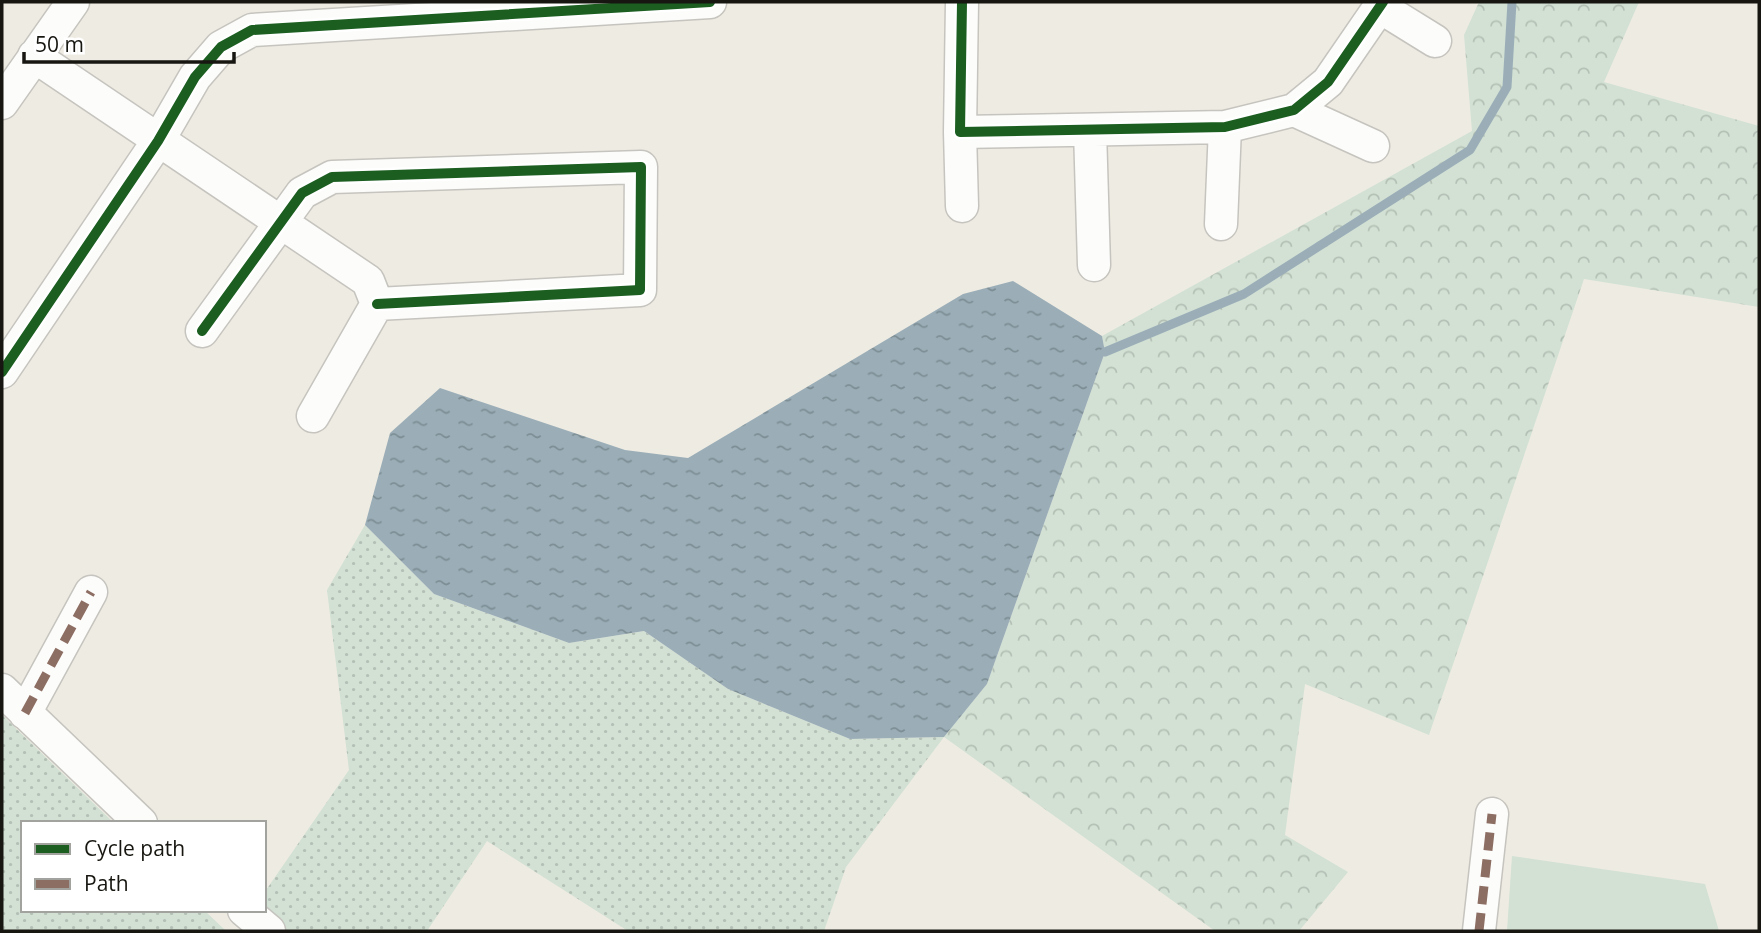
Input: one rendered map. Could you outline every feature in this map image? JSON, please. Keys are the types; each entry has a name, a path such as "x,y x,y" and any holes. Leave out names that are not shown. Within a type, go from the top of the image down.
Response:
{"street":[{"path":"2,372 158,141 195,77 221,47 252,30 710,2"},
{"path":"962,2 962,205"},
{"path":"2,103 68,3"},
{"path":"960,132 1225,127 1294,110 1328,82 1381,4 1435,41"},
{"path":"34,56 368,282 377,304"},
{"path":"1294,110 1373,146"},
{"path":"1222,224 1225,127"},
{"path":"1090,130 1094,265"},
{"path":"202,331 302,193 332,177 641,167 640,290 377,304"},
{"path":"313,416 377,304"},
{"path":"25,713 91,592"},
{"path":"2,690 139,821"},
{"path":"1479,931 1492,814"},
{"path":"246,912 269,931"}],"green space":[{"path":"1479,2 1639,2 1604,82 1759,126 1759,307 1584,279 1429,735 1305,684 1285,835 1348,872 1299,931 1215,931 944,737 987,684 1105,352 1102,336 1472,131 1464,35"},
{"path":"365,525 434,594 569,643 644,631 728,689 850,739 944,737 846,867 824,931 628,931 487,841 427,931 246,931 262,912 266,912 266,890 349,770 327,590"},
{"path":"2,715 112,821 21,821 21,912 206,912 226,931 2,931"},
{"path":"1512,856 1705,884 1719,931 1507,931"}],"water":[{"path":"1013,281 1102,336 1105,352 987,684 944,737 850,739 728,689 644,631 569,643 434,594 365,525 390,433 440,388 625,450 688,458 963,294"}],"waterway":[{"path":"1105,352 1244,294 1470,150 1507,87 1512,2"}],"marked path":[{"path":"25,713 91,592"},
{"path":"1479,931 1492,814"}],"cycle path":[{"path":"2,372 158,141 195,77 221,47 252,30 710,2"},
{"path":"962,2 960,132 1225,127 1294,110 1328,82 1383,2"},
{"path":"202,331 302,193 332,177 641,167 640,290 377,304"}]}
